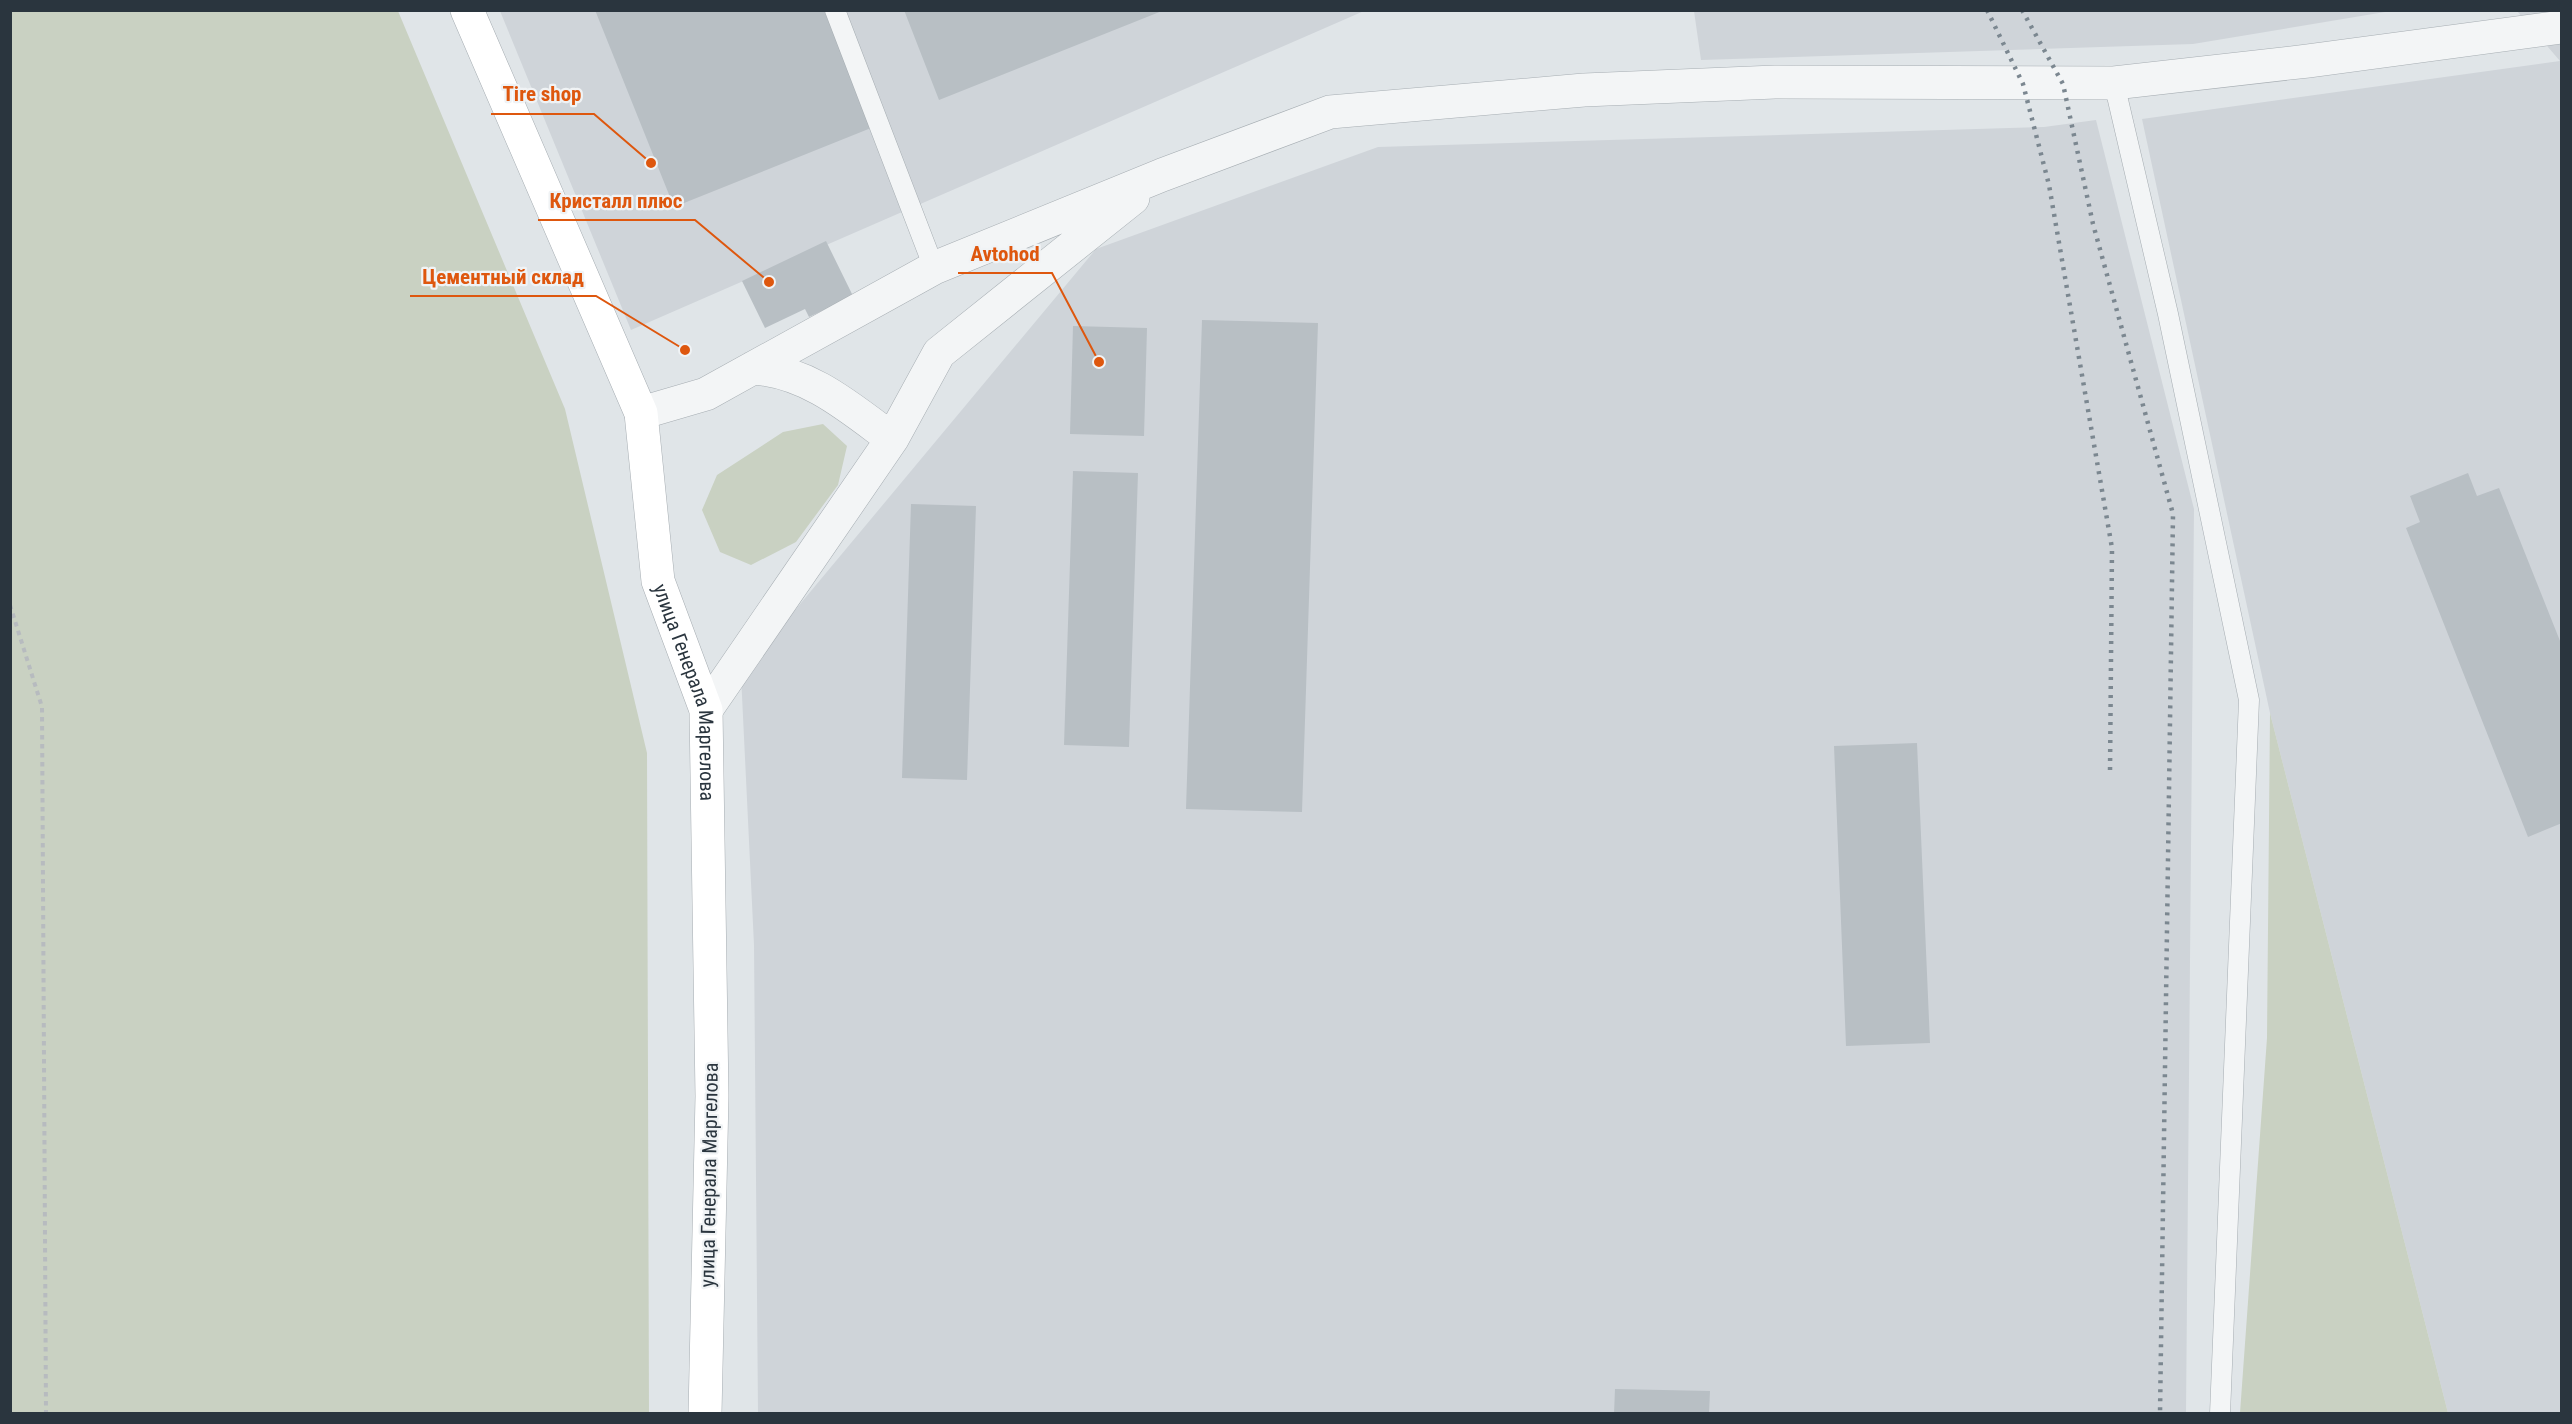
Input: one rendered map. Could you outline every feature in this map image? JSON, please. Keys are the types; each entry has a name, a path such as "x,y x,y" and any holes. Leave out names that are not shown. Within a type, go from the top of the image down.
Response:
{"main road":[{"name":"улица Генерала Маргелова","path":"467,10 641,413 658,581 706,710 712,1096 705,1413"}],"street":[{"path":"641,413 706,394 934,268 1162,175 1330,112 1584,90 1774,82 2114,83 2308,61 2562,27"},
{"path":"706,710 892,439 939,353 1162,175"},
{"path":"753,368 774,369 823,388 892,439"}],"lane":[{"path":"835,10 934,268"},
{"path":"2114,83 2168,314 2249,700 2220,1413"}],"path":[{"path":"10,605 42,707 46,1413"}],"shaded area":[{"path":"1694,10 2391,11 2193,44 1701,60"},
{"path":"500,11 1364,11 631,330"},
{"path":"2517,11 2561,11 2561,1413 2448,1413 2270,713 2142,119 2560,61"},
{"path":"2096,120 2194,509 2186,1413 758,1413 754,945 741,675 1096,249 1378,147 2044,127"}],"green space":[{"path":"10,11 398,11 565,409 647,753 649,1413 11,1413"},
{"path":"823,424 847,446 838,485 796,542 751,565 720,552 702,510 717,475 783,432"},
{"path":"2270,713 2448,1413 2240,1413 2267,1038"}],"building":[{"path":"595,10 824,10 871,128 674,207"},
{"path":"904,10 1162,10 1162,11 939,100"},
{"path":"826,241 853,296 809,317 805,309 765,328 742,281"},
{"path":"1202,320 1318,323 1302,812 1186,809"},
{"path":"1073,326 1147,328 1144,436 1070,434"},
{"path":"1073,471 1138,473 1129,747 1064,745"},
{"path":"2468,473 2477,496 2499,488 2562,646 2562,823 2528,837 2406,528 2420,522 2410,496"},
{"path":"911,504 976,506 967,780 902,778"},
{"path":"1917,743 1930,1043 1846,1046 1834,746"},
{"path":"1615,1389 1710,1391 1709,1414 1614,1414"}],"railway":[{"path":"1987,10 2023,84 2049,185 2112,548 2110,772"},
{"path":"2022,10 2063,84 2093,224 2173,514 2160,1414"}],"place":[{"name":"Tire shop","path":"651,163"},
{"name":"Кристалл плюс","path":"769,282"},
{"name":"Цементный склад","path":"685,350"},
{"name":"Avtohod","path":"1099,362"}]}
